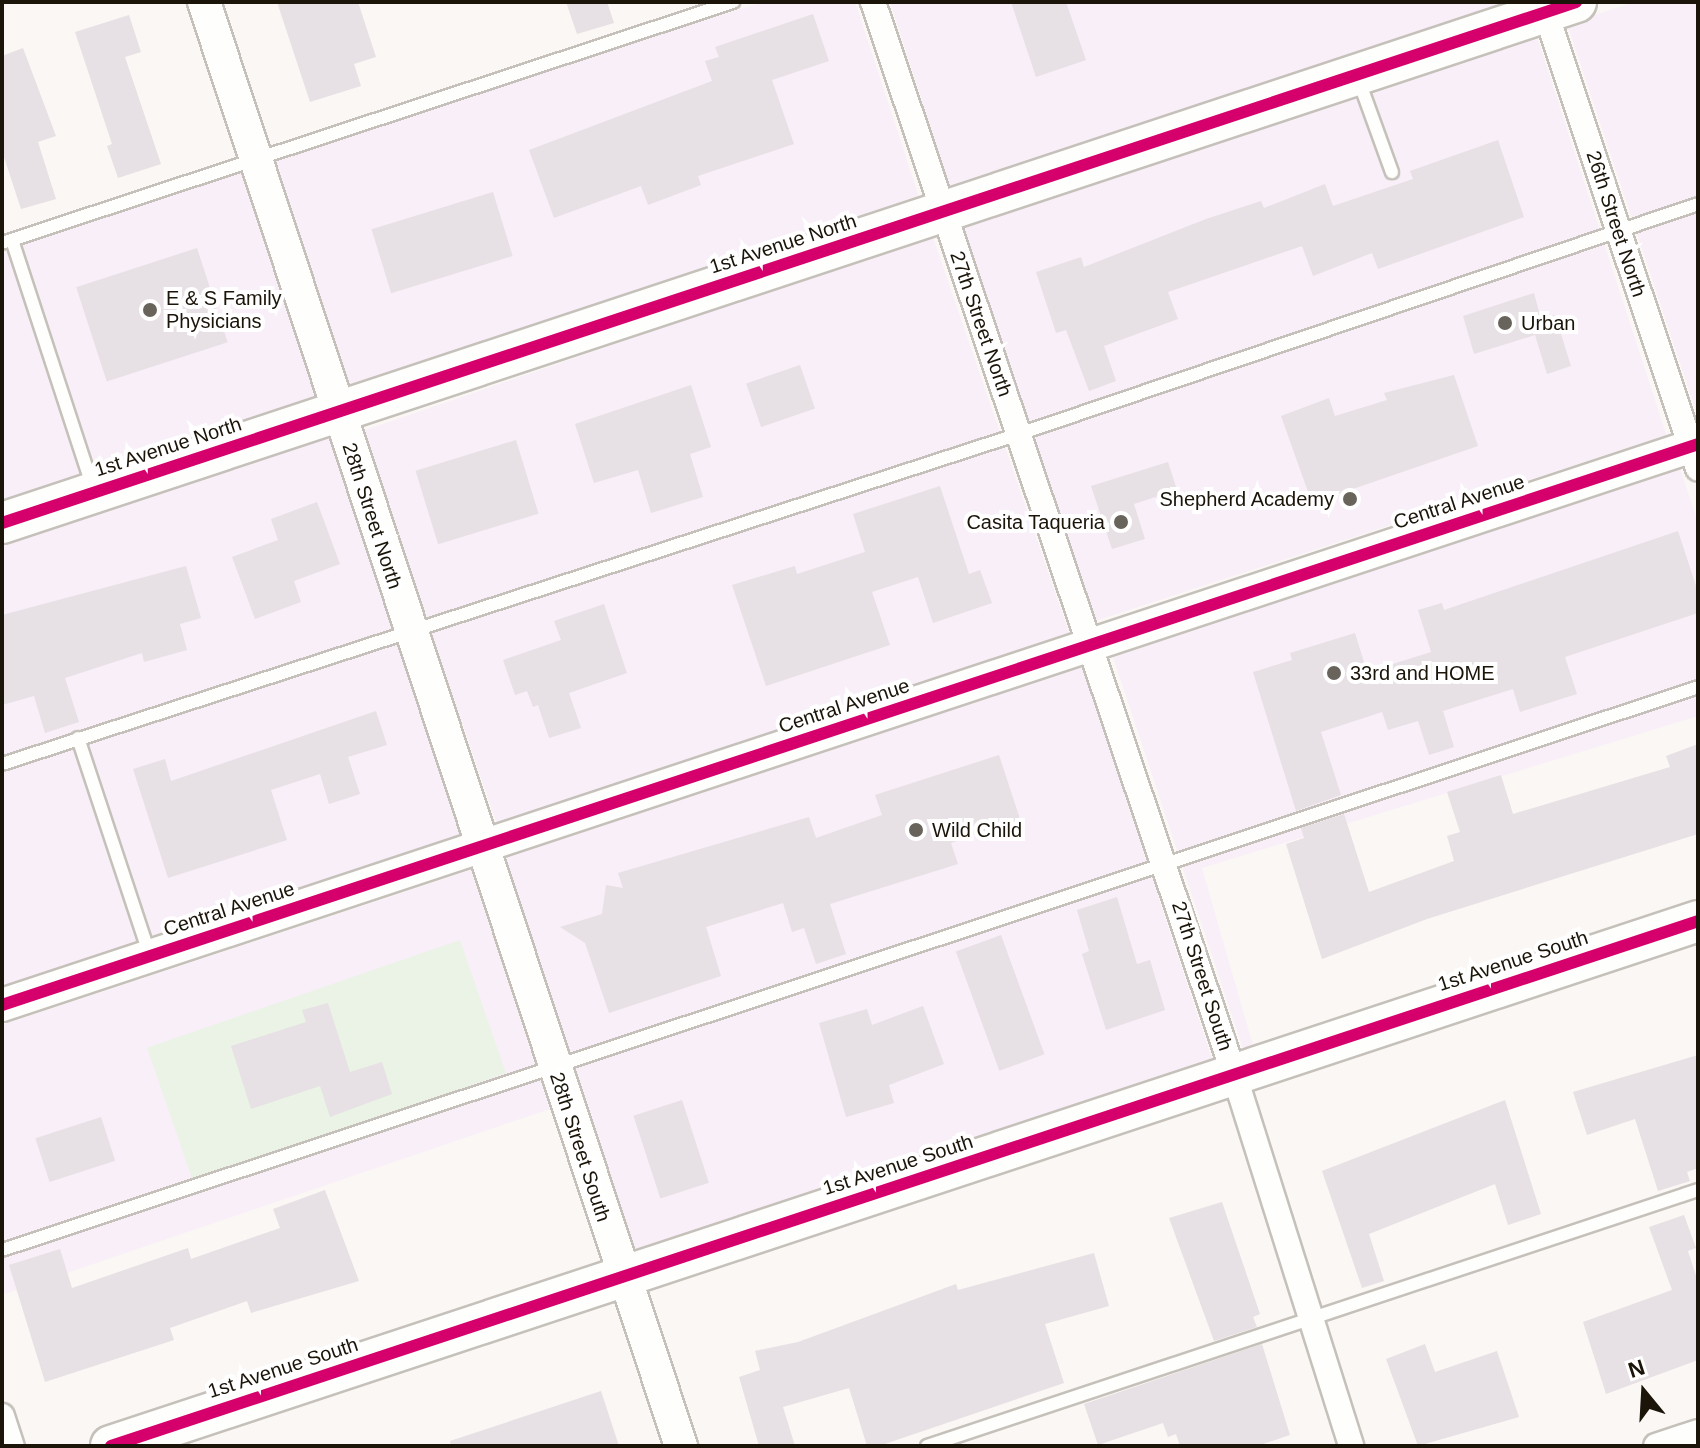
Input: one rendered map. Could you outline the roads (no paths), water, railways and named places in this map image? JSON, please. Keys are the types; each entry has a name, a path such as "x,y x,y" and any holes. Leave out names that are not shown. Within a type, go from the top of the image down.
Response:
{"main road":[{"name":"1st Avenue North","path":"2,523 1356,75 1555,5"},
{"name":"1st Avenue South","path":"111,1446 1698,921"}],"street":[{"name":"28th Street North","path":"204,2 481,847"},
{"name":"27th Street North","path":"873,2 1091,645"},
{"name":"26th Street North","path":"1555,5 1619,230 1695,453"},
{"name":"Central Avenue","path":"2,1005 1091,645 1695,453"},
{"name":"27th Street South","path":"1091,645 1234,1074 1351,1446"},
{"name":"28th Street South","path":"481,847 681,1446"},
{"path":"2,1416 12,1446"},
{"path":"1656,1446 1698,1432"}],"lane":[{"path":"95,492 7,242 733,2"},
{"path":"1356,75 1392,172"},
{"path":"2,764 1019,434 1698,204"},
{"path":"2,1250 1698,687"},
{"path":"78,738 150,956"},
{"path":"927,1446 1698,1190"}],"place":[{"name":"E & S Family Physicians","path":"150,310"},
{"name":"Urban","path":"1505,323"},
{"name":"Shepherd Academy","path":"1350,499"},
{"name":"Casita Taqueria","path":"1121,522"},
{"name":"33rd and HOME","path":"1334,673"},
{"name":"Wild Child","path":"916,830"}]}
